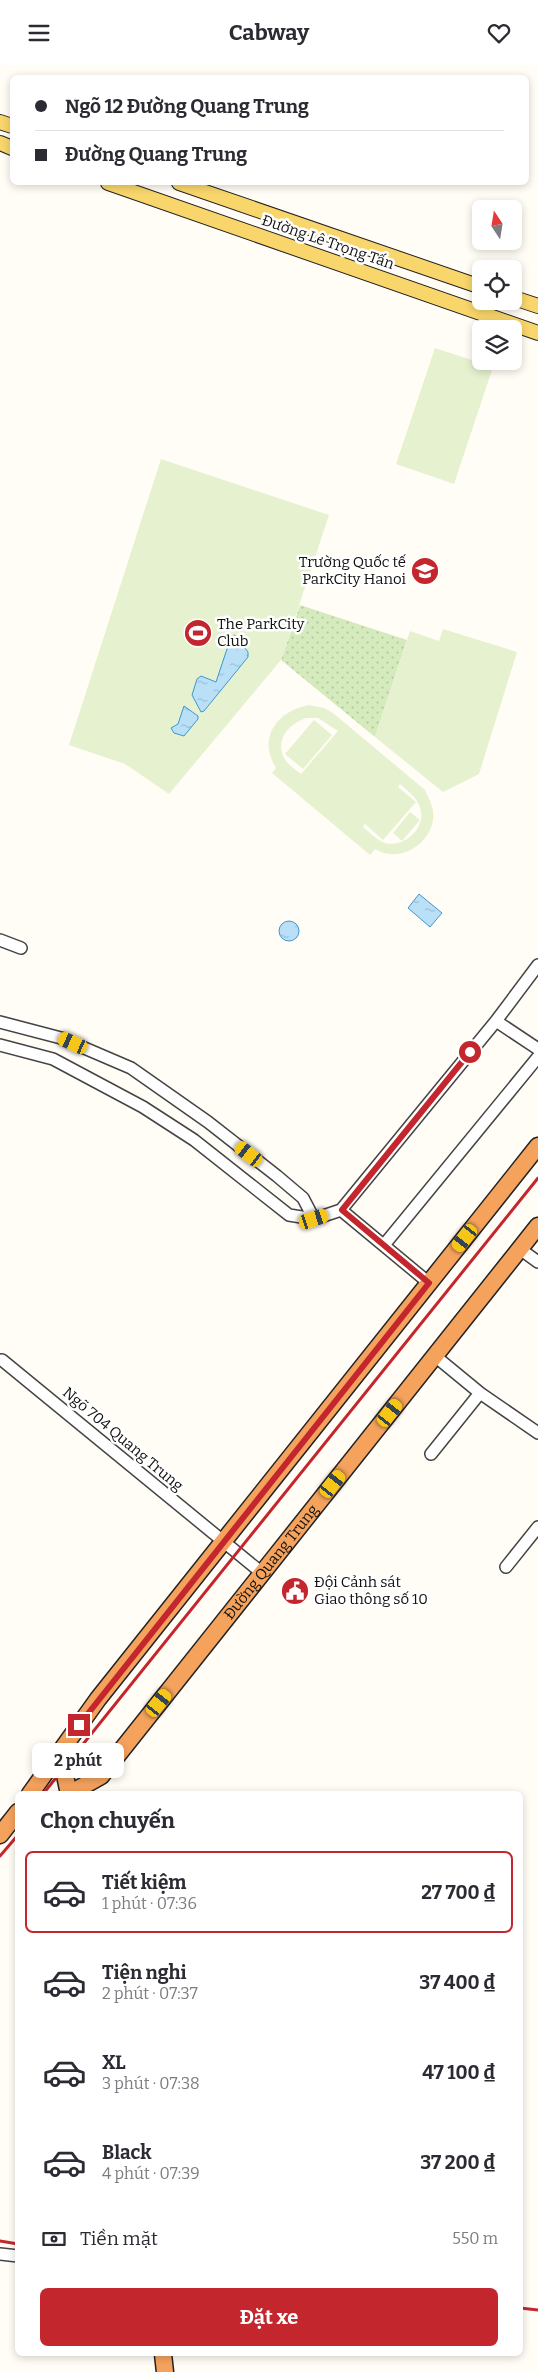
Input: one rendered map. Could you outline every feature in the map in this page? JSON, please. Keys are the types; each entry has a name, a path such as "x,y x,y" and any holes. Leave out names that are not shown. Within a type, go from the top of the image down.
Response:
{"highway":[{"path":"32,1791 98,1699 538,1146"},
{"name":"Đường Quang Trung","path":"74,1791 101,1776 538,1226"},
{"path":"60,1752 68,1791"},
{"path":"94,1791 101,1776"},
{"path":"162,2356 165,2372"}],"main road":[{"name":"Đường Lê Trọng Tấn","path":"114,185 538,333"},
{"name":"Đường Lê Trọng Tấn","path":"185,185 472,284"},
{"path":"522,301 538,306"}],"street":[{"path":"0,940 21,948"},
{"path":"0,1045 53,1059 143,1107 194,1140 289,1215 314,1219 342,1210 496,1021 538,965"},
{"path":"496,1021 538,1049"},
{"path":"0,1022 61,1037 131,1068 208,1122 277,1176 303,1199 314,1219"},
{"path":"384,1245 538,1057"},
{"path":"342,1210 429,1283"},
{"path":"520,1249 538,1262"},
{"path":"435,1356 480,1393 538,1433"},
{"name":"Ngõ 704 Quang Trung","path":"2,1360 89,1429 262,1573"},
{"path":"431,1453 480,1393"},
{"path":"506,1567 538,1527"},
{"path":"0,2254 15,2256"}],"green space":[{"path":"435,348 472,360 472,370 492,370 454,484 396,464"},
{"name":"The ParkCity Club","path":"161,459 329,515 281,660 169,794 125,764 69,745"},
{"path":"300,605 407,640 375,737 281,660"},
{"path":"443,629 517,652 479,774 443,792 375,737 410,631 439,641"},
{"path":"309,705 324,708 333,713 425,790 432,808 433,820 428,834 418,845 397,854 375,849 370,855 272,773 276,768 269,746 273,727 288,713","holes":["306,718 318,718 338,731 301,774 286,761 281,747 284,735 288,729","400,784 418,803 421,819 416,831 411,836 399,843 385,843 363,827 365,824 383,840 416,802 398,787"]},
{"path":"314,720 332,735 303,769 285,754"},
{"path":"410,812 420,820 402,841 393,833"}],"water":[{"path":"235,635 248,652 248,657 204,711 201,712 192,695 197,679 201,676 216,682 231,637"},
{"path":"184,706 198,716 198,719 184,736 174,733 171,728 178,724"},
{"path":"419,894 442,913 430,927 408,908"},
{"path":"289,921 296,924 299,931 296,938 289,941 282,938 279,931 282,924"}],"railway":[{"path":"45,1791 538,1178"},
{"path":"0,1856 15,1838"},
{"path":"0,2241 15,2244"},
{"path":"523,2308 538,2310"}],"place":[{"name":"Trường Quốc tế ParkCity Hanoi","path":"425,571"},
{"name":"The ParkCity Club","path":"198,633"},
{"name":"Đội Cảnh sát Giao thông số 10","path":"295,1591"}],"route":[{"path":"79,1725 429,1283 342,1210 470,1052"}]}
